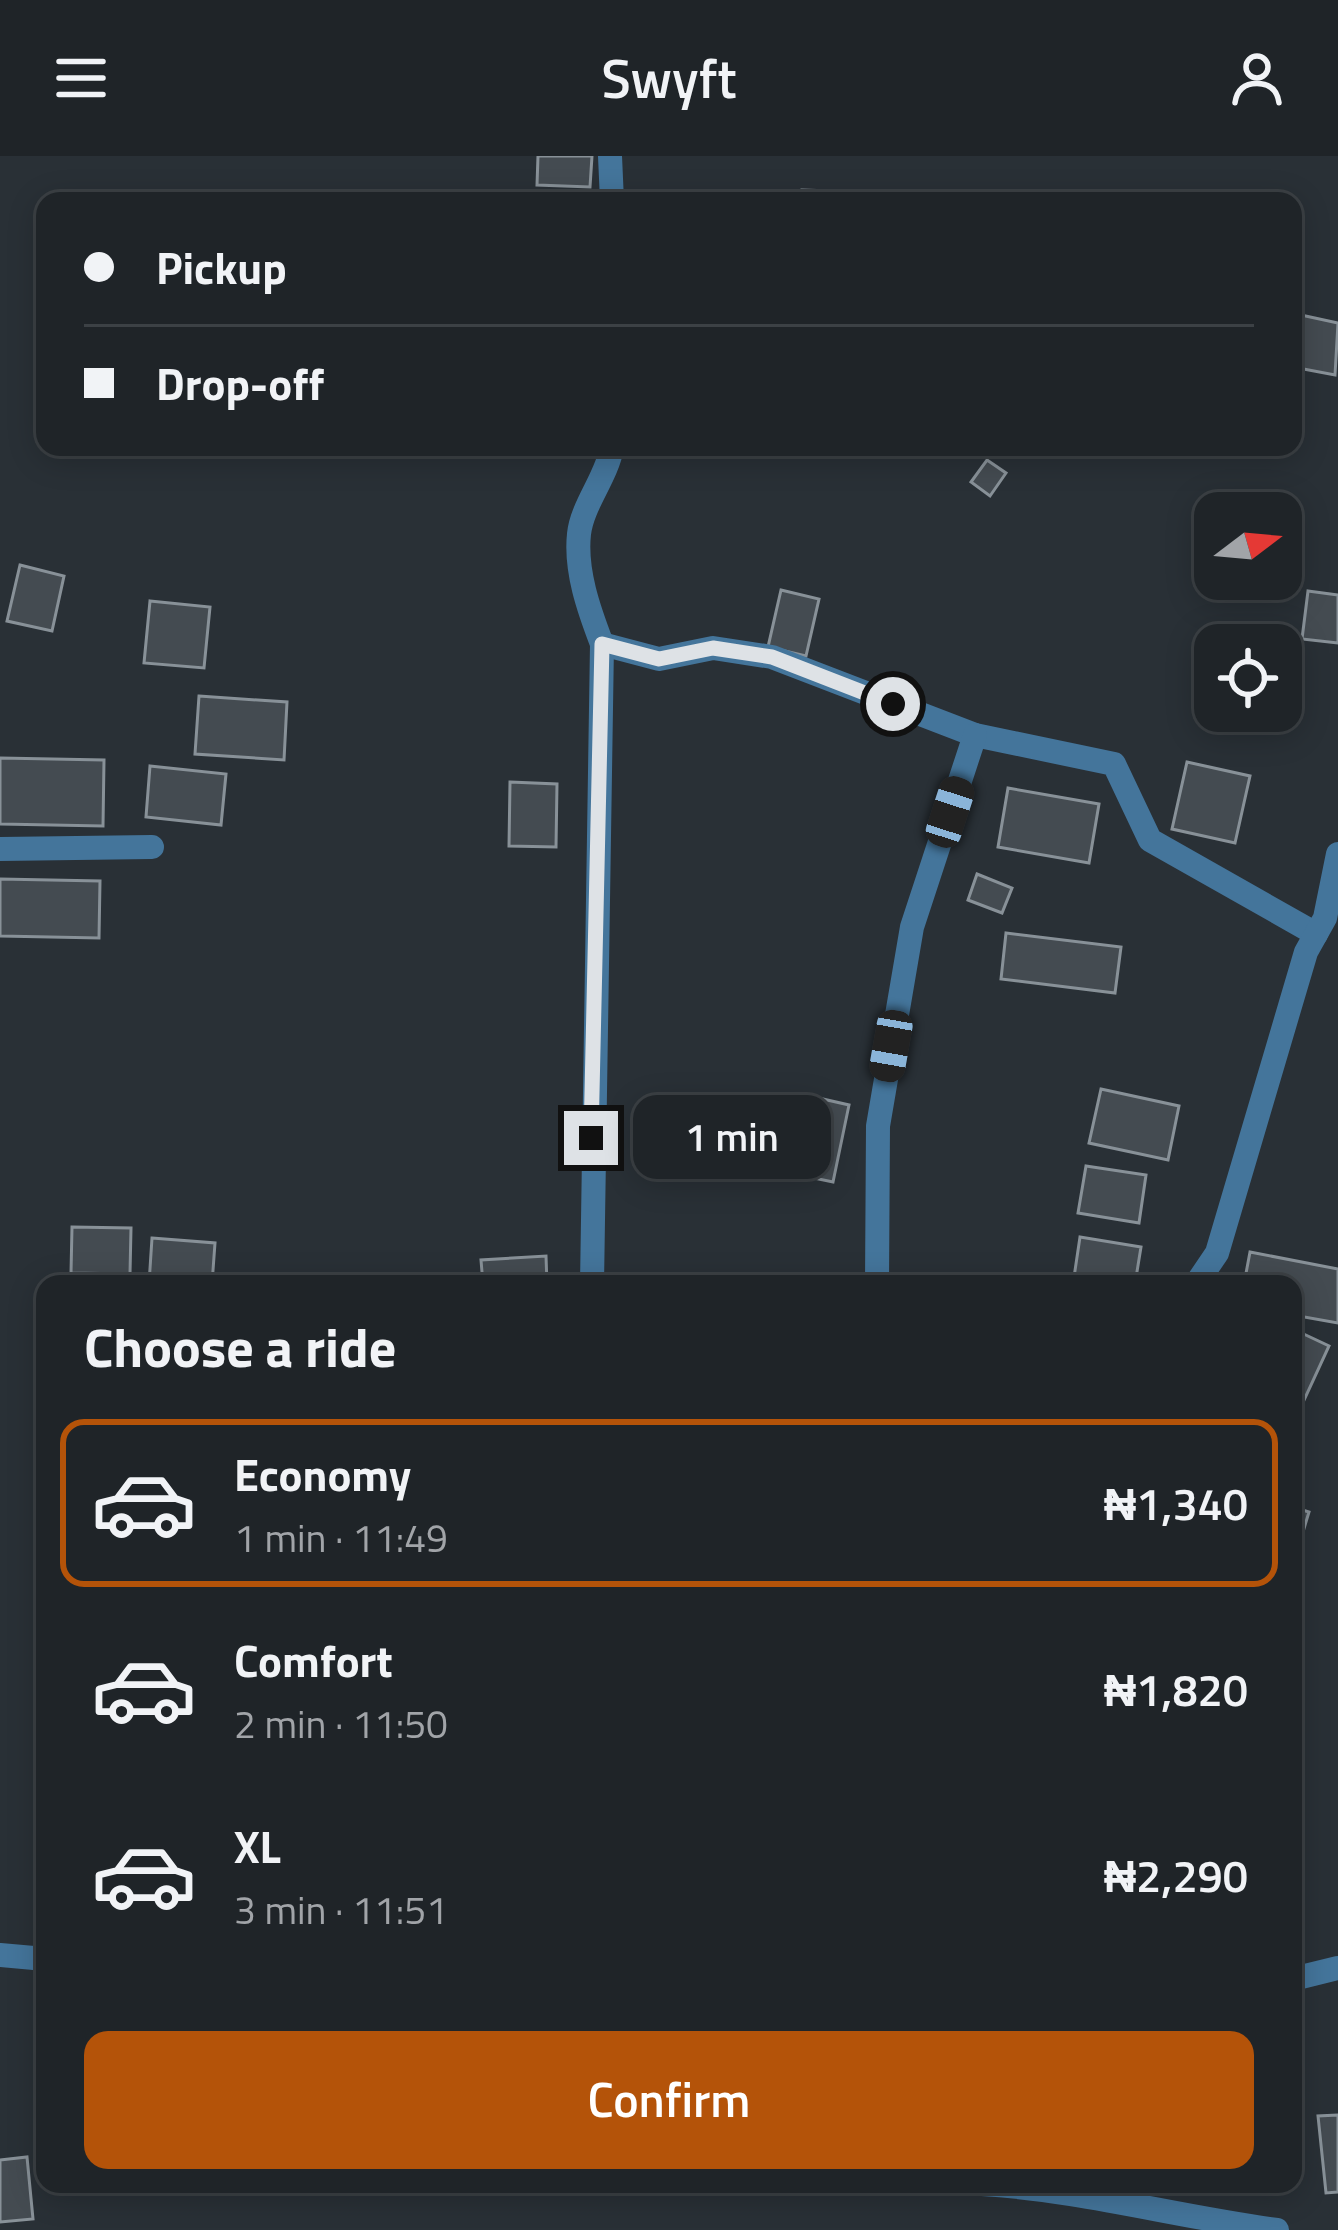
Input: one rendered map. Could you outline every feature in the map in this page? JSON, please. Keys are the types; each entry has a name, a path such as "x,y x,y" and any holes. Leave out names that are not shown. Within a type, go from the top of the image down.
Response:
{"street":[{"path":"610,156 612,192"},
{"path":"592,1275 602,644 584,598 579,532 610,456"},
{"path":"602,644 659,659 713,648 772,657 975,735 1114,764 1150,840 1316,934"},
{"path":"877,1275 878,1126 908,949 975,735"},
{"path":"0,849 152,847"},
{"path":"1202,1275 1217,1253 1306,952 1325,918 1338,854"},
{"path":"0,1954 36,1958"},
{"path":"1302,1977 1338,1968"},
{"path":"1079,2193 1204,2221 1277,2230"}],"building":[{"path":"538,156 592,156 590,187 537,185"},
{"path":"1302,315 1338,323 1335,375 1302,369"},
{"path":"987,460 1006,473 990,496 971,482"},
{"path":"20,565 64,576 52,631 7,621"},
{"path":"781,590 819,599 806,656 768,647"},
{"path":"1308,591 1338,595 1338,643 1302,639"},
{"path":"150,601 210,607 204,668 144,663"},
{"path":"199,696 287,702 284,760 195,754"},
{"path":"0,758 104,760 103,826 0,824"},
{"path":"1187,762 1250,776 1235,843 1172,829"},
{"path":"150,766 226,774 221,825 146,817"},
{"path":"510,782 557,784 556,847 509,846"},
{"path":"1008,788 1099,804 1089,863 998,847"},
{"path":"977,874 1012,888 1002,913 968,900"},
{"path":"0,879 100,881 99,938 0,936"},
{"path":"1006,933 1121,947 1115,993 1001,979"},
{"path":"1101,1089 1179,1106 1168,1160 1089,1143"},
{"path":"801,1094 849,1105 833,1182 785,1172"},
{"path":"1086,1166 1146,1175 1139,1223 1078,1213"},
{"path":"72,1227 131,1228 130,1274 71,1273"},
{"path":"1080,1237 1141,1247 1136,1275 1074,1275"},
{"path":"152,1238 215,1243 213,1275 150,1275"},
{"path":"1250,1252 1338,1269 1338,1323 1302,1317 1302,1275 1246,1275"},
{"path":"546,1256 547,1275 482,1275 481,1260"},
{"path":"1302,1333 1329,1346 1302,1405"},
{"path":"1338,2115 1338,2192 1326,2193 1318,2116"},
{"path":"27,2157 33,2219 0,2222 0,2160"}],"route":[{"path":"591,1138 602,644 659,659 713,648 772,657 893,704"}]}
